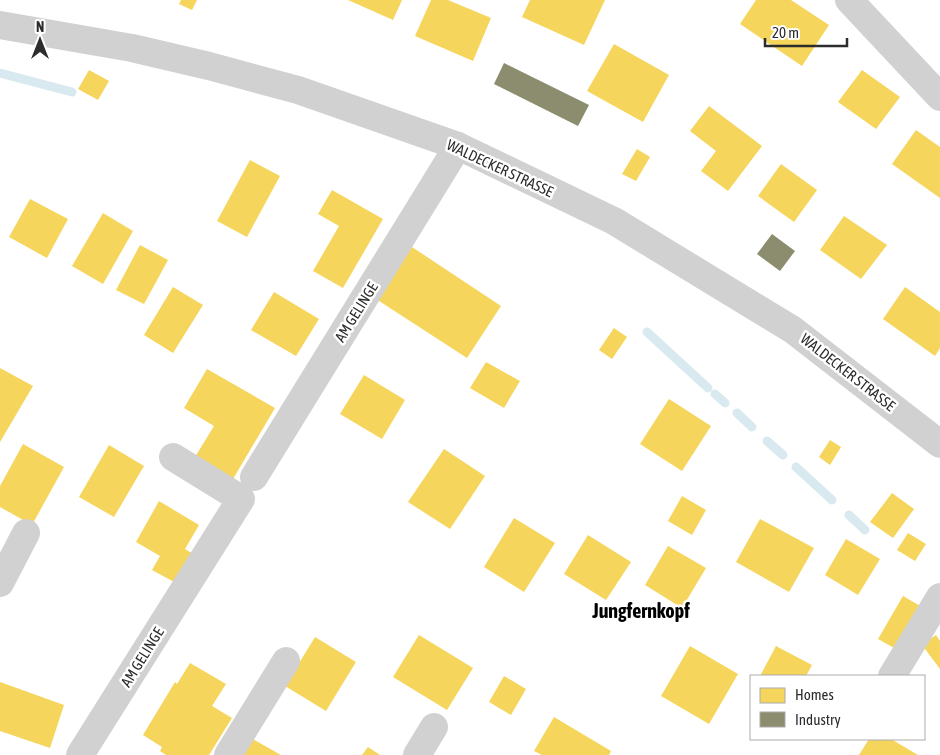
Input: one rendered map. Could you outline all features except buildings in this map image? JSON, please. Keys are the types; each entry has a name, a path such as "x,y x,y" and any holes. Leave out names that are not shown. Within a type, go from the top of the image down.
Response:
{"street":[{"path":"848,0 940,97"},
{"name":"WALDECKER STRASSE","path":"0,25 132,48 210,66 298,90 458,146 614,221 785,325 940,444"},
{"name":"AM GELINGE","path":"254,477 458,146"},
{"name":"AM GELINGE","path":"80,755 241,499 173,457"},
{"path":"0,584 26,533"},
{"path":"893,675 940,597"},
{"path":"228,755 286,661"},
{"path":"417,755 434,727"}],"waterway":[{"path":"0,73 72,92"},
{"path":"647,332 708,388"},
{"path":"715,394 725,403"},
{"path":"737,413 752,427"},
{"path":"767,441 783,455"},
{"path":"796,467 832,500"},
{"path":"849,515 865,530"}],"district":[{"name":"Jungfernkopf","path":"641,610"}]}
